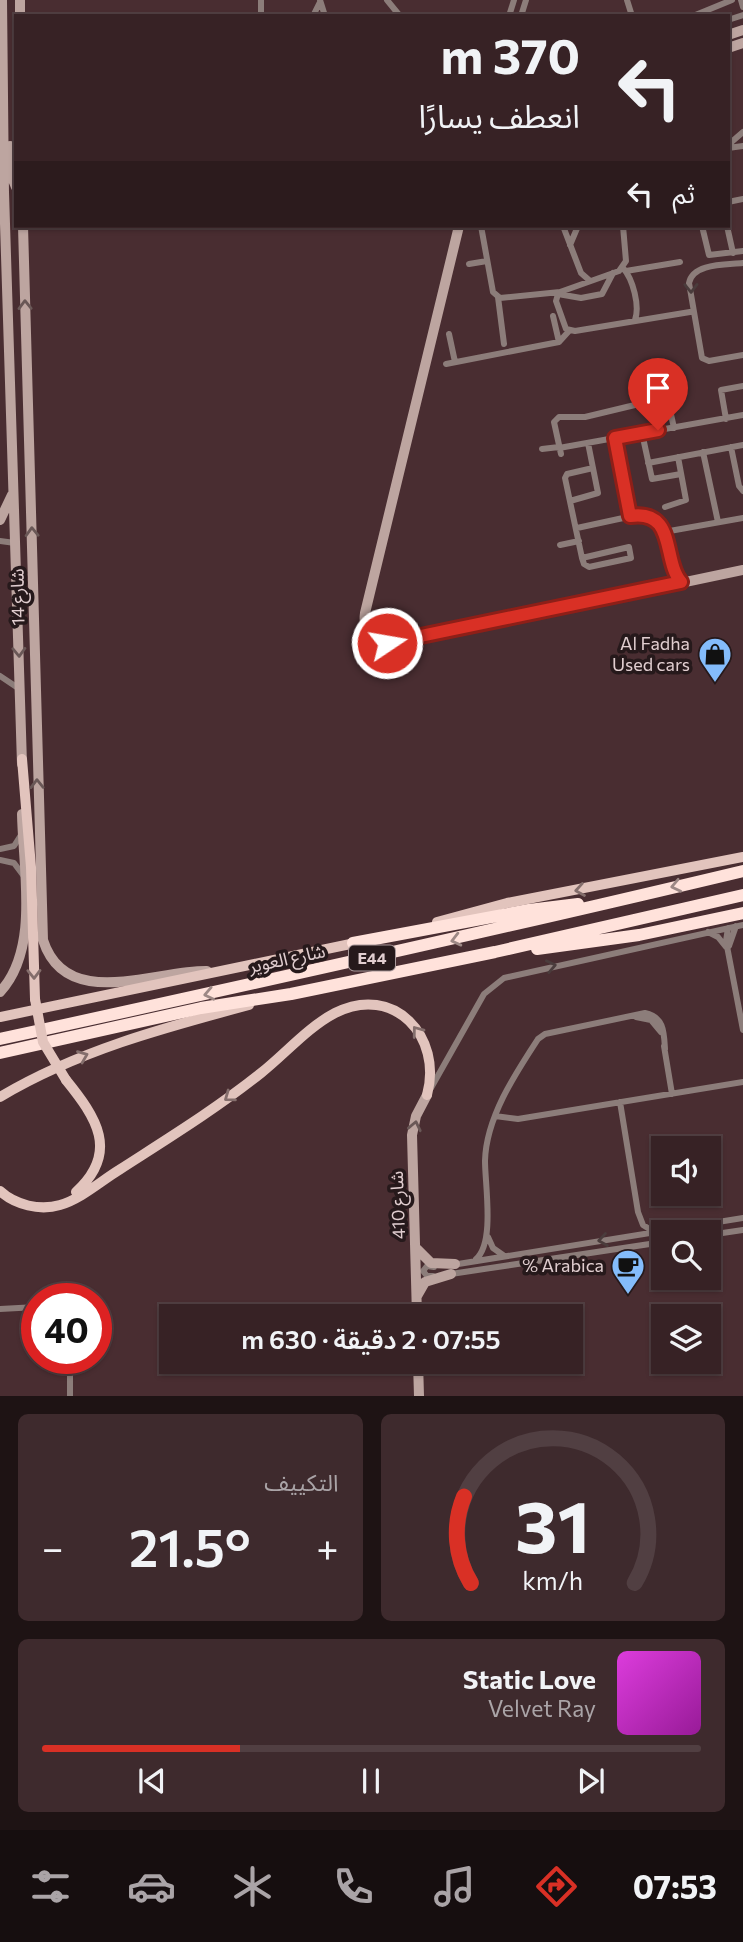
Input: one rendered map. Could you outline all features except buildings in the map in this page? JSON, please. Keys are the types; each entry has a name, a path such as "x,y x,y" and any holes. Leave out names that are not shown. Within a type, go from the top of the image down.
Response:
{"highway":[{"name":"شارع العوير","path":"0,1039 449,942 613,900 743,871"},
{"name":"شارع العوير","path":"0,1053 201,1008 291,994 495,953 743,895"},
{"path":"354,943 529,910 613,900"},
{"path":"495,953 558,948 743,913"}],"main road":[{"path":"1,32 2,0"},
{"name":"شارع 14","path":"0,992 13,976 23,949 22,759 10,340 11,187 8,83 3,73 1,32"},
{"name":"شارع 14","path":"23,228 34,591 40,926 44,945 54,961 68,973 86,981 105,983 208,971"},
{"path":"23,240 27,228"},
{"path":"459,228 364,619 370,636 387,643 743,570"},
{"path":"11,370 26,370"},
{"path":"0,520 14,491"},
{"path":"15,543 25,557 28,582 34,591"},
{"path":"22,759 31,867 35,999 43,1042 66,1080 94,1116 99,1135 98,1156 90,1177 75,1193 55,1204 33,1206"},
{"path":"0,1017 208,971 354,943 507,903 743,857"},
{"path":"0,1097 50,1070 160,1029 291,994"},
{"path":"0,1191 18,1203 33,1206 51,1207 72,1200 214,1108 324,1020 348,1008 373,1005 387,1008 415,1026 426,1043 431,1062 427,1095"},
{"path":"0,1107 50,1070"},
{"name":"شارع 410","path":"416,1304 412,1135 416,1116 427,1095"},
{"path":"415,1247 428,1262 453,1269"},
{"path":"416,1300 425,1283 453,1269"},
{"path":"418,1374 419,1396"}],"street":[{"path":"387,0 398,14"},
{"path":"698,14 732,0"},
{"path":"741,0 743,6"},
{"path":"730,145 743,132"},
{"path":"481,228 493,292 498,297 504,344"},
{"path":"565,228 581,273 589,280"},
{"path":"570,245 578,228"},
{"path":"623,228 626,261 624,269 637,309 635,320"},
{"path":"702,228 707,254 743,251"},
{"path":"727,228 733,253"},
{"path":"470,264 487,261"},
{"path":"498,297 560,292 624,269 680,262"},
{"path":"743,262 698,269 691,274 689,283 700,355 709,361 743,355"},
{"path":"560,292 581,298 602,294 613,273"},
{"path":"560,292 556,302 562,324 569,331"},
{"path":"446,364 559,342 569,331 690,312"},
{"path":"554,316 559,342"},
{"path":"449,334 455,362"},
{"path":"0,358 10,340"},
{"path":"1,384 12,394"},
{"path":"726,419 722,390 743,386"},
{"path":"560,450 554,422 557,418 585,417 664,398 668,401 674,428"},
{"path":"542,449 560,450 743,415"},
{"path":"642,433 650,477 654,480 681,474"},
{"path":"615,438 630,516"},
{"path":"570,502 598,494 588,443"},
{"path":"648,463 743,445"},
{"path":"731,447 743,491"},
{"path":"703,452 718,522"},
{"path":"665,507 686,501 678,457"},
{"path":"735,465 743,463"},
{"path":"582,558 629,547 632,555 587,567 582,558 565,477 593,468"},
{"path":"576,528 630,516 648,517 664,532 677,583"},
{"path":"664,532 743,518"},
{"path":"0,541 15,543"},
{"path":"560,545 579,541"},
{"path":"0,677 11,681 20,692"},
{"path":"0,849 14,846 22,833"},
{"path":"0,860 14,863 23,875"},
{"path":"427,1095 484,995 504,978 740,925"},
{"path":"730,955 730,940 740,925"},
{"path":"728,928 743,1030"},
{"path":"708,932 722,940 730,955"},
{"path":"472,1261 484,1250 485,1157 495,1116 540,1037 624,1018 642,1017 653,1022 660,1030 672,1094"},
{"path":"495,1116 512,1120 743,1082"},
{"path":"620,1102 638,1212 643,1225 651,1230"},
{"path":"629,1235 636,1227 638,1212"},
{"path":"721,1221 743,1218"},
{"path":"721,1233 743,1230"},
{"path":"453,1269 472,1261 651,1231"},
{"path":"486,1233 493,1248 505,1255"},
{"path":"453,1269 651,1244"},
{"path":"0,1309 21,1308"},
{"path":"70,1374 71,1396"}],"place":[{"name":"Al Fadha Used cars","path":"715,684"},
{"name":"% Arabica","path":"628,1296"}],"route":[{"path":"387,643 681,582 674,573 662,527 643,515 630,516 615,438 658,430"}]}
